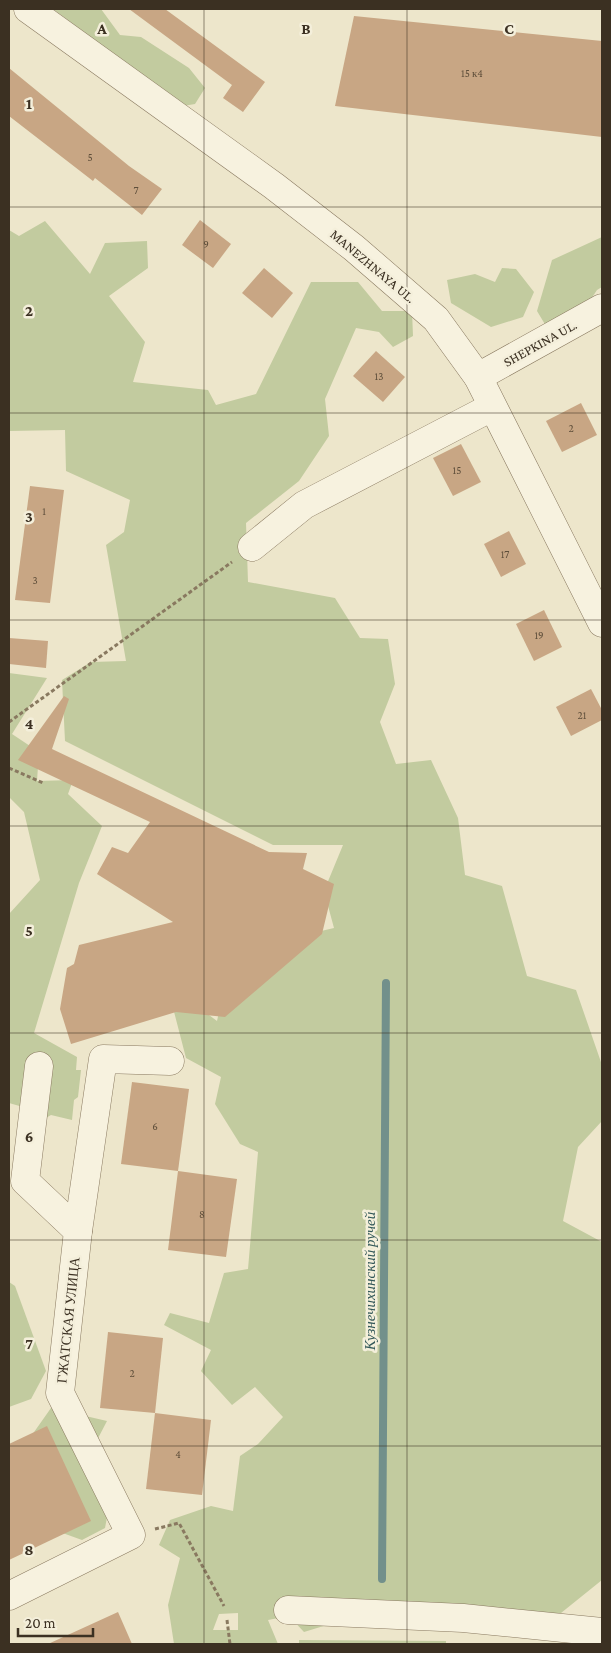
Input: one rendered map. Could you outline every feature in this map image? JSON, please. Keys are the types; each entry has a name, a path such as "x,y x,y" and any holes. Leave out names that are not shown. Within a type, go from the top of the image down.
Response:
{"street":[{"name":"MANEZHNAYA UL.","path":"28,9 200,131 354,248 436,319 478,377 602,623"},
{"name":"SHEPKINA UL.","path":"478,377 602,308"},
{"path":"252,547 304,505 492,407"},
{"name":"ГЖАТСКАЯ УЛИЦА","path":"131,1535 60,1393 78,1231 103,1059 170,1061"},
{"path":"39,1066 25,1181 78,1231"},
{"path":"9,1596 131,1535"},
{"path":"288,1610 463,1618 579,1628 602,1632"}],"path":[{"path":"9,722 252,547"},
{"path":"9,768 43,783"},
{"path":"131,1535 179,1523 224,1606"},
{"path":"226,1620 230,1644"}],"green space":[{"path":"53,9 101,9 120,35 141,37 189,68 205,88 195,104 183,106"},
{"path":"45,221 90,274 105,243 147,241 148,268 109,296 145,342 133,382 208,390 216,405 256,394 311,282 358,282 382,311 412,311 413,336 393,347 379,332 356,328 325,399 329,436 299,481 246,523 248,582 335,598 360,638 388,639 395,684 380,722 396,764 431,760 458,818 465,875 502,886 527,976 576,990 602,1065 602,1121 578,1147 563,1221 602,1242 602,1580 561,1613 353,1617 304,1632 289,1616 268,1620 278,1644 174,1644 168,1605 180,1558 159,1545 170,1520 211,1506 233,1511 240,1456 258,1444 283,1417 255,1387 232,1405 201,1371 211,1350 164,1325 170,1313 209,1323 224,1273 248,1269 258,1152 240,1144 215,1104 221,1077 186,1058 172,1004 189,1000 217,1021 225,985 287,939 334,928 324,891 343,845 273,845 65,741 62,680 91,662 126,661 106,545 124,532 130,500 66,471 65,430 9,431 9,230 19,236","holes":["238,1613 238,1630 213,1630 219,1614"]},
{"path":"602,237 602,287 597,290 587,305 546,326 537,311 552,260"},
{"path":"502,268 516,269 534,292 523,317 491,327 451,303 447,280 475,274 495,282"},
{"path":"9,673 47,678 12,734 39,752 37,781 73,780 68,794 102,826 79,883 34,1033 77,1057 76,1070 81,1070 78,1097 74,1100 72,1120 51,1115 44,1119 44,1113 9,1103 9,914 40,880 24,812 9,797"},
{"path":"9,1282 15,1286 46,1371 31,1399 9,1407"},
{"path":"51,1408 107,1421 94,1446 114,1480 105,1528 82,1540 46,1527 20,1452"},
{"path":"299,1640 446,1641 446,1644 299,1644"}],"building":[{"path":"129,9 165,9 265,82 243,112 223,98 232,85"},
{"path":"354,16 602,41 602,137 335,106"},
{"path":"9,68 129,166 162,189 142,215 95,178 93,181 9,116"},
{"path":"200,220 231,244 213,268 182,245"},
{"path":"264,268 293,293 272,318 242,293"},
{"path":"376,351 405,377 383,402 353,376"},
{"path":"581,403 597,435 562,452 546,421"},
{"path":"461,444 481,482 453,496 433,458"},
{"path":"30,486 64,490 50,603 15,600"},
{"path":"509,531 526,564 501,577 484,544"},
{"path":"544,610 562,647 534,661 516,624"},
{"path":"9,638 48,641 46,668 9,664"},
{"path":"591,689 602,710 602,720 571,736 556,707"},
{"path":"64,696 69,699 52,749 269,852 307,853 303,869 334,884 322,934 225,1017 176,1012 71,1044 60,1009 67,968 74,964 79,945 173,922 97,874 112,847 128,853 150,822 18,760"},
{"path":"132,1082 189,1089 178,1171 121,1164"},
{"path":"178,1171 237,1179 226,1257 168,1250"},
{"path":"108,1332 163,1338 155,1413 100,1408"},
{"path":"155,1413 211,1420 202,1495 146,1489"},
{"path":"47,1426 91,1521 9,1560 9,1444"},
{"path":"118,1612 132,1644 48,1644"}],"waterway":[{"name":"Кузнечихинский ручей","path":"382,1579 386,983"}]}
